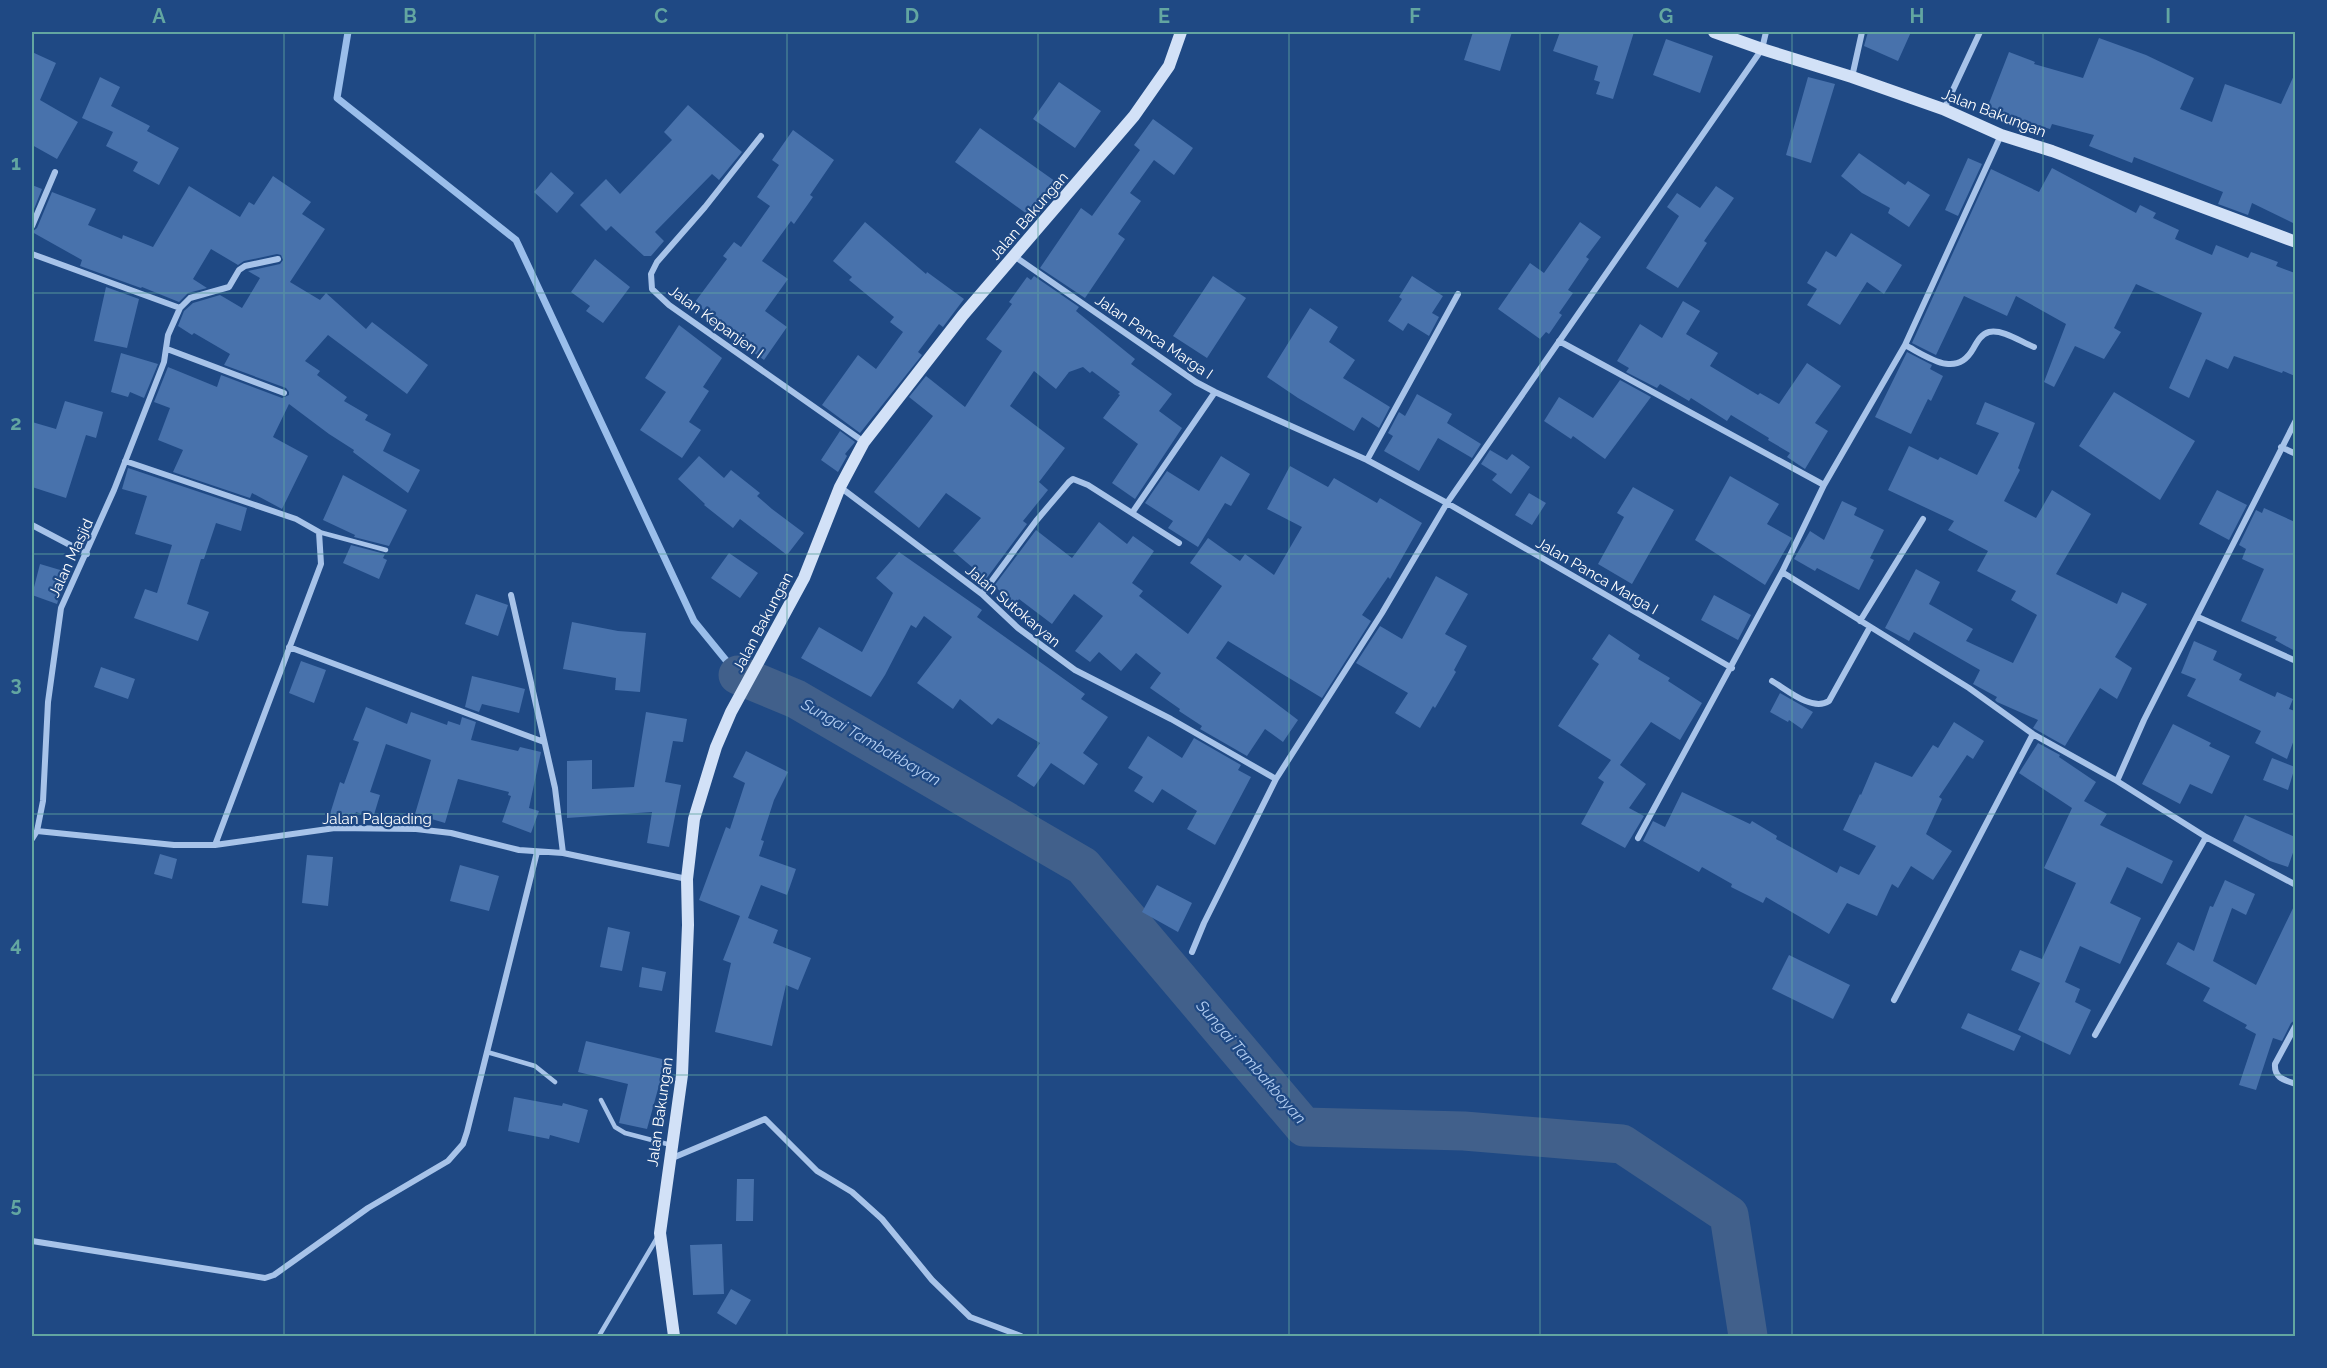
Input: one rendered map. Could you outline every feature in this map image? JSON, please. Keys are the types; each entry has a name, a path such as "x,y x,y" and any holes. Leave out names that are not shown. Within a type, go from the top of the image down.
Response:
{"main road":[{"name":"Jalan Bakungan","path":"674,1336 660,1233 682,1075 688,925 687,879 694,819 716,747 731,712 804,578 840,488 864,441 963,315 1134,116 1169,66 1181,32"},
{"name":"Jalan Bakungan","path":"1714,32 1943,109 2001,135 2052,151 2295,242"}],"street":[{"path":"1192,952 1204,923 1276,779 1382,613 1447,503 1762,50 1766,32"},
{"path":"1852,77 1862,32"},
{"path":"1943,109 1980,32"},
{"path":"1638,838 1732,668 1824,485 1905,345 2001,135"},
{"name":"Jalan Kepanjen I","path":"761,136 705,207 657,262 651,274 652,289 669,305 864,441"},
{"path":"32,226 55,172"},
{"path":"32,254 180,308 190,298 229,287 239,270 245,266 278,259"},
{"name":"Jalan Panca Marga I","path":"1014,256 1196,382 1367,460 1447,503 1732,668"},
{"path":"1367,460 1458,294"},
{"name":"Jalan Masjid","path":"37,831 43,801 48,702 61,608 87,554 125,461 167,349 168,335 180,308"},
{"path":"1905,345 1941,363 1956,365 1965,360 1982,337 1989,332 2002,333 2034,347"},
{"path":"1559,341 1824,485"},
{"path":"167,349 284,393"},
{"path":"1132,513 1215,392"},
{"path":"2117,781 2144,720 2198,617 2295,420"},
{"path":"2282,447 2295,454"},
{"path":"125,461 297,519 319,532 321,564 215,844"},
{"path":"982,594 1036,521 1074,479 1088,485 1179,543"},
{"name":"Jalan Sutokaryan","path":"840,488 982,594 1017,628 1075,670 1171,719 1276,779"},
{"path":"1860,621 1923,519"},
{"path":"32,525 87,554"},
{"path":"1782,572 1969,688 2033,734 2117,781 2206,837 2295,885"},
{"path":"511,595 555,788 563,853"},
{"path":"2198,617 2295,662"},
{"path":"1772,681 1809,703 1824,704 1829,701 1870,627"},
{"path":"289,647 544,742"},
{"path":"1894,1000 2033,734"},
{"name":"Jalan Palgading","path":"37,831 174,845 215,844 335,828 416,829 451,832 519,850 563,853 687,879"},
{"path":"32,838 37,831"},
{"path":"2095,1035 2206,837"},
{"path":"32,1241 265,1278 273,1275 368,1208 448,1161 456,1154 467,1132 537,852"},
{"path":"2295,1025 2275,1064 2275,1070 2276,1075 2281,1079 2295,1084"},
{"path":"669,1159 765,1119 817,1171 852,1192 882,1219 932,1280 970,1317 1021,1336"}],"lane":[{"path":"319,532 386,550"},
{"path":"487,1053 535,1066 555,1082"},
{"path":"601,1100 615,1127 626,1133 671,1145"},
{"path":"599,1336 660,1233"}],"building":[{"path":"1473,32 1512,32 1500,71 1464,60"},
{"path":"1560,32 1634,32 1613,99 1596,94 1600,82 1594,80 1598,66 1553,51"},
{"path":"1868,32 1911,32 1898,61 1864,46"},
{"path":"2099,38 2146,55 2194,78 2180,109 2212,122 2225,84 2281,104 2295,73 2295,224 2252,203 2248,215 2218,204 2223,192 2134,157 2132,163 2089,146 2094,135 2052,124 2050,129 2014,118 2012,121 1986,111 2009,52 2035,62 2034,64 2083,78"},
{"path":"1666,39 1713,56 1700,93 1653,75"},
{"path":"32,52 56,63 40,100 78,122 57,159 32,145"},
{"path":"100,77 120,87 111,106 150,126 147,131 179,148 159,185 133,171 138,162 106,146 113,132 82,118"},
{"path":"1808,77 1835,84 1811,163 1786,155"},
{"path":"1059,82 1101,111 1075,148 1033,119"},
{"path":"688,105 742,152 719,180 712,174 655,232 664,241 651,256 644,256 611,226 606,231 580,205 606,179 620,194 672,140 664,132"},
{"path":"1153,119 1193,148 1174,175 1154,160 1130,193 1141,201 1118,234 1125,239 1085,298 1040,268 1081,208 1092,216 1140,150 1134,145"},
{"path":"980,128 1059,184 1034,219 955,162"},
{"path":"793,130 834,160 810,195 813,197 794,224 791,221 762,261 788,279 765,311 787,327 764,360 731,336 695,302 727,259 723,256 734,242 741,247 770,206 757,197 779,165 772,160"},
{"path":"1859,153 1905,185 1908,181 1930,195 1909,227 1888,213 1890,208 1862,193 1841,176"},
{"path":"1968,158 1982,164 1958,216 1945,210"},
{"path":"2052,168 2136,213 2140,205 2156,213 2153,218 2179,230 2175,239 2212,255 2216,245 2248,258 2251,252 2278,262 2276,266 2295,273 2295,376 2234,356 2228,369 2206,359 2189,398 2169,388 2202,313 2136,284 2114,328 2121,332 2104,359 2075,346 2054,387 2044,382 2066,324 2016,296 2007,316 1964,296 1936,355 1912,343 1991,169 2039,192"},
{"path":"551,172 574,193 557,213 534,192"},
{"path":"273,176 311,202 302,214 325,229 290,282 320,300 326,293 366,329 372,322 428,365 407,394 328,335 305,361 320,371 317,375 347,397 344,401 368,415 365,420 391,434 383,451 420,470 408,493 353,452 354,450 289,404 273,437 308,456 282,509 252,493 250,498 173,472 183,450 158,440 170,408 154,402 168,367 217,387 221,375 282,398 289,395 286,388 224,365 230,354 178,326 184,311 193,303 220,295 242,308 260,278 248,271 280,264 283,260 281,255 244,261 238,265 211,249 193,279 207,288 188,293 179,302 80,266 82,260 32,232 37,228 52,192 96,209 88,225 122,239 123,235 153,247 189,186 240,217 249,202 254,205"},
{"path":"32,185 42,189 32,214"},
{"path":"1716,186 1734,198 1704,241 1707,243 1678,288 1646,268 1679,216 1667,207 1677,193 1700,208"},
{"path":"865,222 926,274 927,272 964,299 943,327 939,324 918,352 922,355 860,433 822,405 858,355 876,369 903,332 890,322 894,317 849,280 852,277 833,261"},
{"path":"1580,222 1601,237 1586,257 1589,259 1568,290 1573,293 1559,313 1562,315 1549,334 1546,332 1540,339 1498,309 1530,263 1544,273"},
{"path":"1851,233 1902,265 1884,294 1867,282 1840,325 1807,305 1817,289 1807,283 1826,251 1836,257"},
{"path":"595,259 630,287 603,323 586,311 590,306 571,292"},
{"path":"1034,276 1079,307 1076,311 1135,359 1131,364 1172,394 1159,411 1182,428 1135,499 1112,483 1138,444 1103,418 1120,392 1083,367 1069,372 1056,389 1034,371 1010,406 1065,448 1039,482 1048,490 1023,521 1027,524 986,579 953,551 981,518 946,493 919,528 874,492 933,416 909,397 926,376 965,407 1002,351 986,339 1012,304 1009,302 1027,277 1031,280"},
{"path":"1213,276 1246,298 1207,358 1173,336"},
{"path":"1412,276 1443,296 1432,313 1439,317 1429,336 1408,323 1403,331 1388,321 1402,299 1399,297"},
{"path":"106,287 139,299 127,348 94,341"},
{"path":"1683,301 1700,311 1686,334 1718,353 1710,366 1758,395 1760,393 1779,404 1807,363 1841,386 1815,423 1828,431 1805,469 1787,457 1790,453 1731,415 1727,421 1691,398 1689,401 1660,384 1657,388 1626,372 1629,368 1617,361 1640,324 1662,338"},
{"path":"1310,308 1338,327 1329,342 1355,360 1343,378 1390,407 1379,428 1362,417 1354,431 1267,377"},
{"path":"679,325 722,358 703,387 709,391 689,422 701,430 682,458 640,430 666,392 645,378"},
{"path":"1907,352 1932,365 1930,369 1943,376 1931,401 1928,399 1911,434 1875,417"},
{"path":"121,353 158,364 144,398 130,392 128,397 111,392"},
{"path":"1620,380 1651,397 1605,459 1573,436 1571,439 1544,421 1559,397 1593,418"},
{"path":"2114,392 2195,441 2160,500 2079,446"},
{"path":"1417,394 1452,414 1447,423 1481,444 1472,458 1438,438 1419,471 1384,451 1393,436 1388,433 1399,412 1405,416"},
{"path":"65,401 103,412 96,438 86,435 66,498 32,487 32,422 56,429"},
{"path":"1985,402 2035,423 2018,468 2020,470 2004,501 2036,518 2052,490 2091,514 2056,574 2117,604 2122,592 2147,604 2115,657 2132,668 2117,699 2100,688 2065,746 2033,728 2038,720 1997,702 1995,700 1997,697 1973,684 1980,670 1914,632 1909,641 1885,628 1916,569 1940,582 1929,604 1973,629 1966,641 2013,663 2037,615 2011,600 2016,591 1977,571 1988,551 1948,530 1954,521 1888,490 1909,446 1938,460 1940,457 1977,475 1999,433 1976,424"},
{"path":"840,431 855,442 845,454 847,456 838,472 821,460"},
{"path":"1490,450 1507,460 1512,454 1530,467 1511,494 1492,480 1497,474 1481,464"},
{"path":"699,456 724,478 731,470 760,493 757,496 772,509 804,533 787,555 740,519 733,528 704,505 678,479"},
{"path":"1221,456 1250,474 1231,506 1225,503 1198,547 1168,528 1173,521 1145,503 1167,471 1199,491"},
{"path":"1290,466 1328,487 1334,478 1377,503 1380,498 1422,523 1390,579 1388,577 1362,615 1371,621 1322,698 1228,641 1216,658 1298,720 1283,742 1265,729 1247,756 1200,729 1202,726 1150,688 1161,673 1136,653 1121,671 1099,652 1090,662 1075,651 1103,616 1074,594 1052,624 1019,599 1016,604 994,586 1036,530 1072,558 1099,522 1127,544 1133,536 1154,551 1132,583 1143,591 1139,596 1188,634 1222,586 1190,563 1208,538 1240,561 1245,554 1274,575 1302,527 1267,509"},
{"path":"128,468 247,508 241,531 216,523 204,559 201,559 187,604 209,612 198,641 134,618 145,589 157,593 172,545 135,534 147,496 122,489"},
{"path":"343,475 407,510 389,546 354,537 355,535 323,520"},
{"path":"1730,476 1779,504 1767,524 1792,538 1765,585 1695,540"},
{"path":"1633,487 1674,510 1632,584 1598,564 1624,517 1617,513"},
{"path":"2217,490 2247,505 2229,540 2199,524"},
{"path":"1529,493 1546,503 1532,525 1515,515"},
{"path":"1842,501 1857,508 1854,515 1884,530 1870,558 1874,560 1859,590 1794,559 1810,531 1824,540"},
{"path":"2264,508 2295,522 2295,651 2275,640 2277,637 2241,621 2264,569 2242,559 2246,549 2239,545 2256,510 2262,513"},
{"path":"351,545 385,554 383,558 387,560 379,579 343,563"},
{"path":"899,552 982,610 977,617 1085,694 1081,699 1108,717 1083,753 1098,764 1084,785 1051,763 1034,787 1017,776 1040,743 998,718 992,725 960,699 953,709 917,683 952,637 924,616 916,628 911,625 871,697 801,658 819,627 862,652 893,593 876,578"},
{"path":"729,553 758,573 740,598 711,578"},
{"path":"40,564 67,572 57,604 32,595"},
{"path":"1436,576 1468,594 1445,634 1467,646 1454,670 1456,672 1435,708 1433,706 1420,728 1395,713 1408,693 1356,663 1380,626 1402,639"},
{"path":"476,594 508,605 498,636 465,624"},
{"path":"1714,595 1751,615 1738,640 1701,620"},
{"path":"572,622 618,631 646,633 640,692 615,690 616,678 563,669"},
{"path":"1609,634 1640,655 1638,659 1670,678 1668,681 1702,703 1680,740 1651,722 1620,765 1646,784 1629,808 1644,816 1625,848 1581,824 1604,782 1598,778 1611,760 1558,726 1599,664 1592,659"},
{"path":"2194,641 2217,651 2213,660 2242,674 2239,680 2275,697 2277,692 2293,699 2289,709 2295,711 2295,737 2287,759 2255,743 2261,731 2187,696 2196,679 2181,673"},
{"path":"301,661 326,670 314,703 289,693"},
{"path":"101,667 135,679 128,699 94,687"},
{"path":"472,676 525,689 519,713 482,704 479,712 465,707"},
{"path":"1780,693 1813,712 1802,729 1789,720 1788,722 1770,712"},
{"path":"366,707 407,724 411,712 447,725 448,721 460,725 462,717 476,722 471,740 518,751 520,747 541,752 529,808 539,811 531,833 502,822 511,796 508,795 509,792 458,779 445,823 415,814 431,760 386,744 370,792 380,795 373,818 356,812 353,821 330,814 340,782 344,784 359,742 353,740"},
{"path":"646,712 687,719 683,742 673,741 665,782 681,785 669,847 647,843 652,812 567,818 567,761 592,760 592,789 634,787"},
{"path":"1954,722 1984,741 1973,759 1967,755 1939,797 1942,799 1926,834 1952,851 1933,880 1911,866 1898,888 1892,884 1877,916 1847,903 1829,934 1766,897 1763,903 1731,887 1732,884 1702,867 1699,872 1643,841 1653,821 1665,827 1682,792 1750,824 1752,821 1777,836 1776,839 1837,873 1840,866 1859,875 1876,846 1843,830 1875,762 1912,777 1933,745 1938,748"},
{"path":"2173,724 2211,743 2209,746 2230,756 2212,794 2190,784 2180,804 2142,784"},
{"path":"1148,736 1182,758 1194,738 1241,765 1238,770 1251,777 1215,845 1187,829 1197,811 1162,789 1153,803 1134,791 1143,777 1128,768"},
{"path":"2038,743 2060,755 2059,757 2096,782 2084,801 2107,814 2100,825 2173,861 2162,884 2127,867 2110,903 2141,918 2120,964 2080,946 2065,982 2080,989 2075,1002 2091,1010 2070,1055 2018,1030 2040,983 2011,970 2020,950 2042,959 2076,883 2044,868 2072,808 2019,773"},
{"path":"746,751 788,772 774,800 761,840 764,841 759,856 796,869 787,895 761,885 748,918 778,930 773,943 811,958 798,990 786,985 772,1046 715,1032 731,963 723,960 740,916 699,900 726,827 730,829 745,783 733,777"},
{"path":"2272,758 2295,767 2288,790 2263,780"},
{"path":"2245,815 2295,837 2295,847 2288,867 2270,861 2233,841"},
{"path":"160,854 177,859 172,879 154,874"},
{"path":"307,855 333,857 328,906 302,903"},
{"path":"460,865 499,876 489,911 450,901"},
{"path":"2225,880 2255,894 2246,915 2232,908 2213,961 2256,985 2295,904 2295,1020 2291,1023 2282,1041 2273,1038 2256,1090 2239,1085 2256,1034 2245,1028 2247,1025 2203,1001 2210,988 2166,964 2178,942 2194,951 2210,906 2213,907"},
{"path":"1157,885 1192,903 1178,932 1142,912"},
{"path":"608,927 630,932 622,971 600,967"},
{"path":"1789,955 1850,985 1833,1019 1772,989"},
{"path":"642,967 666,972 662,991 639,987"},
{"path":"1968,1013 2021,1036 2014,1051 1961,1028"},
{"path":"586,1041 666,1060 647,1129 619,1123 628,1084 578,1072"},
{"path":"514,1097 562,1106 563,1103 588,1110 579,1143 550,1135 549,1139 508,1131"},
{"path":"737,1179 754,1179 753,1221 736,1221"},
{"path":"722,1244 724,1294 693,1295 690,1245"},
{"path":"731,1289 751,1300 736,1325 717,1313"}],"waterway":[{"path":"348,32 337,98 516,240 694,621 738,675"},
{"name":"Sungai Tambakbayan","path":"738,675 796,699 1083,866 1304,1127 1464,1131 1622,1144 1729,1215 1748,1336"}]}
